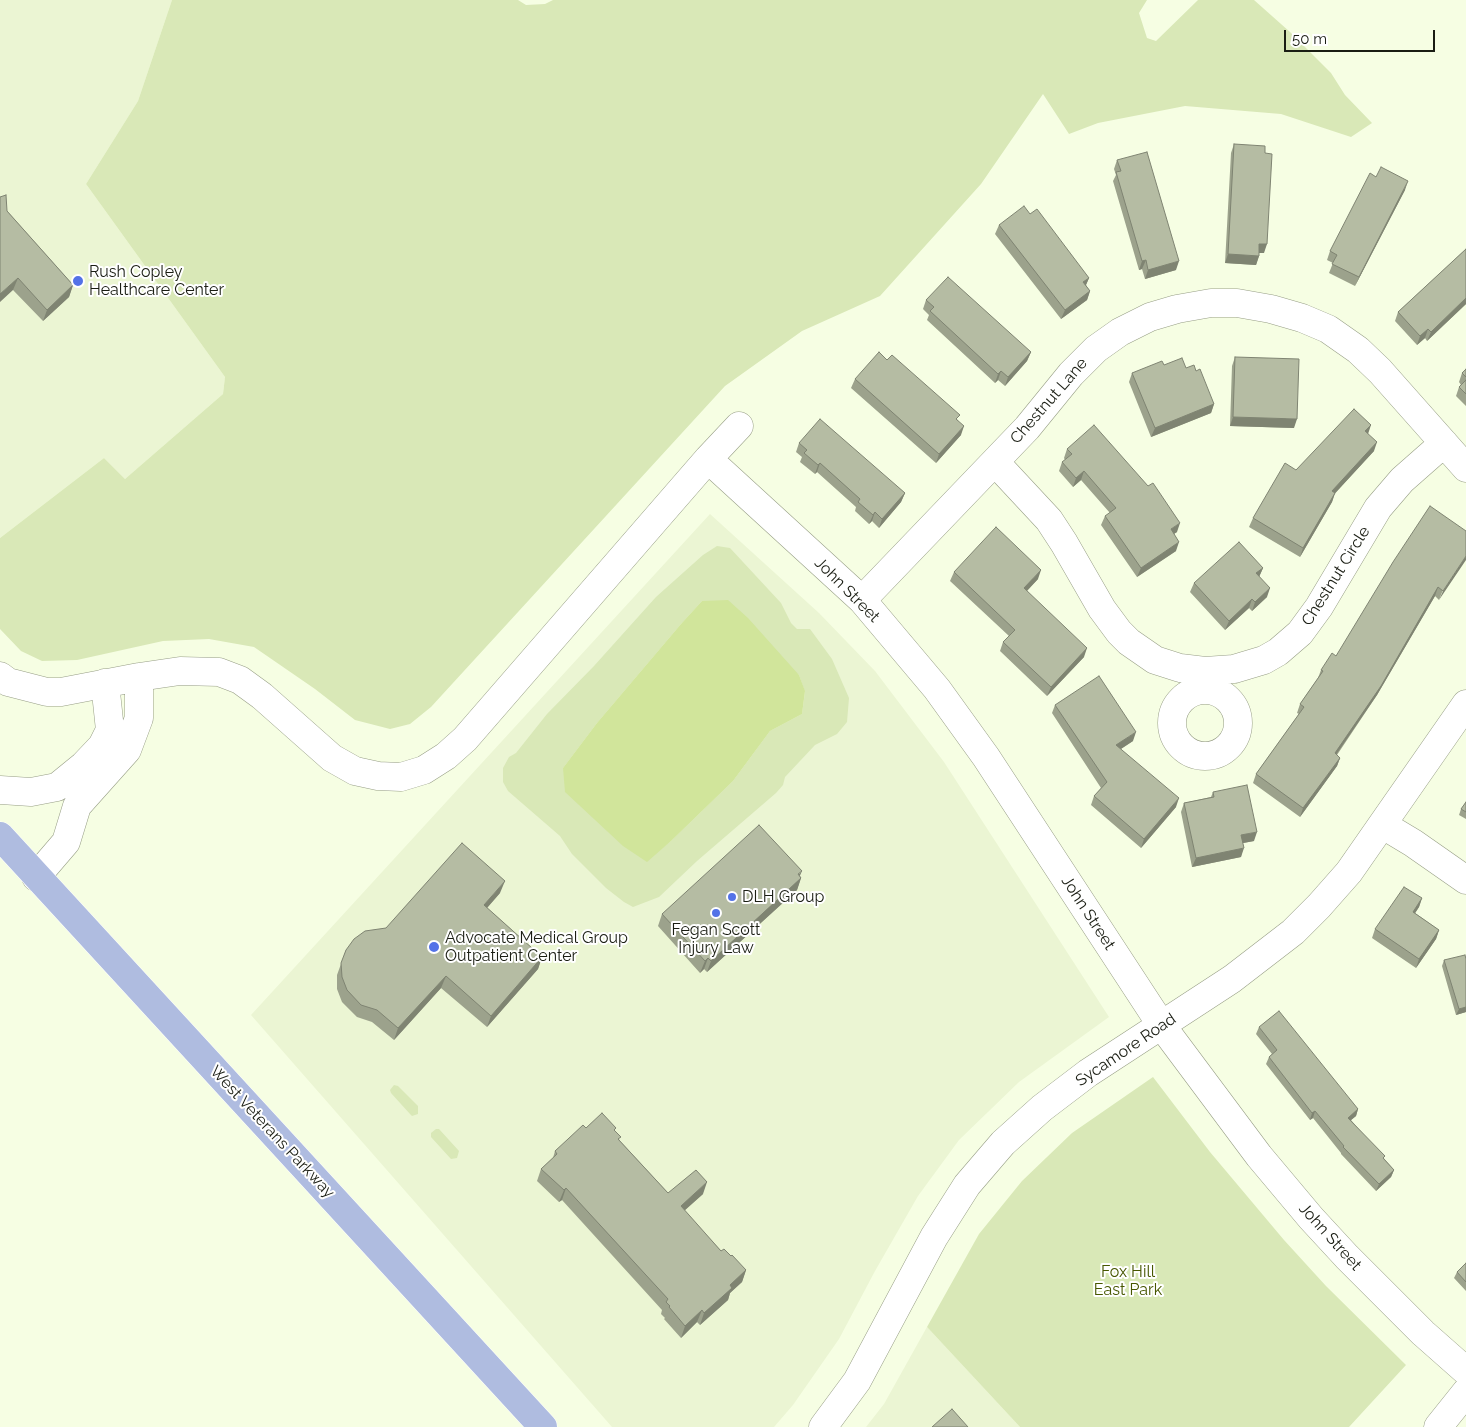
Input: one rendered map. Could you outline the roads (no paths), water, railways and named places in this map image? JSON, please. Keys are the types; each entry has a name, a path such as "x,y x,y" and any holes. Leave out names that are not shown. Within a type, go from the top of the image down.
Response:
{"main road":[{"name":"West Veterans Parkway","path":"0,836 543,1427"}],"street":[{"name":"Chestnut Lane","path":"862,600 1027,428 1071,374 1096,349 1120,332 1150,317 1177,309 1211,303 1237,304 1271,309 1302,318 1328,329 1358,350 1380,371 1466,468"},
{"path":"0,676 8,682 47,692 60,692 180,671 218,672 240,680 262,696 332,758 355,771 378,776 401,777 424,770 446,756 465,739 708,459 739,426"},
{"name":"Chestnut Circle","path":"995,462 1049,520 1064,542 1102,609 1119,632 1135,647 1156,660 1180,668 1205,681 1234,669 1264,660 1278,652 1300,634 1317,612 1378,508 1402,480 1444,443"},
{"name":"John Street","path":"708,459 862,600 937,689 986,757 1162,1026 1259,1156 1311,1218 1375,1286 1423,1333 1466,1371"},
{"path":"36,877 66,842 76,806 127,750 139,718 139,677"},
{"path":"0,790 31,792 57,788 84,766 102,746 110,730 104,683"},
{"name":"Sycamore Road","path":"824,1427 857,1381 934,1237 967,1185 1003,1143 1042,1108 1088,1074 1232,979 1293,932 1349,872 1466,704"},
{"path":"1383,825 1413,843 1466,880"},
{"path":"1438,1427 1466,1392"}],"place":[{"name":"Rush Copley Healthcare Center","path":"78,281"},
{"name":"DLH Group","path":"732,897"},
{"name":"Fegan Scott Injury Law","path":"716,913"},
{"name":"Advocate Medical Group Outpatient Center","path":"434,947"}],"park label":[{"name":"Fox Hill East Park","path":"1128,1281"}]}
